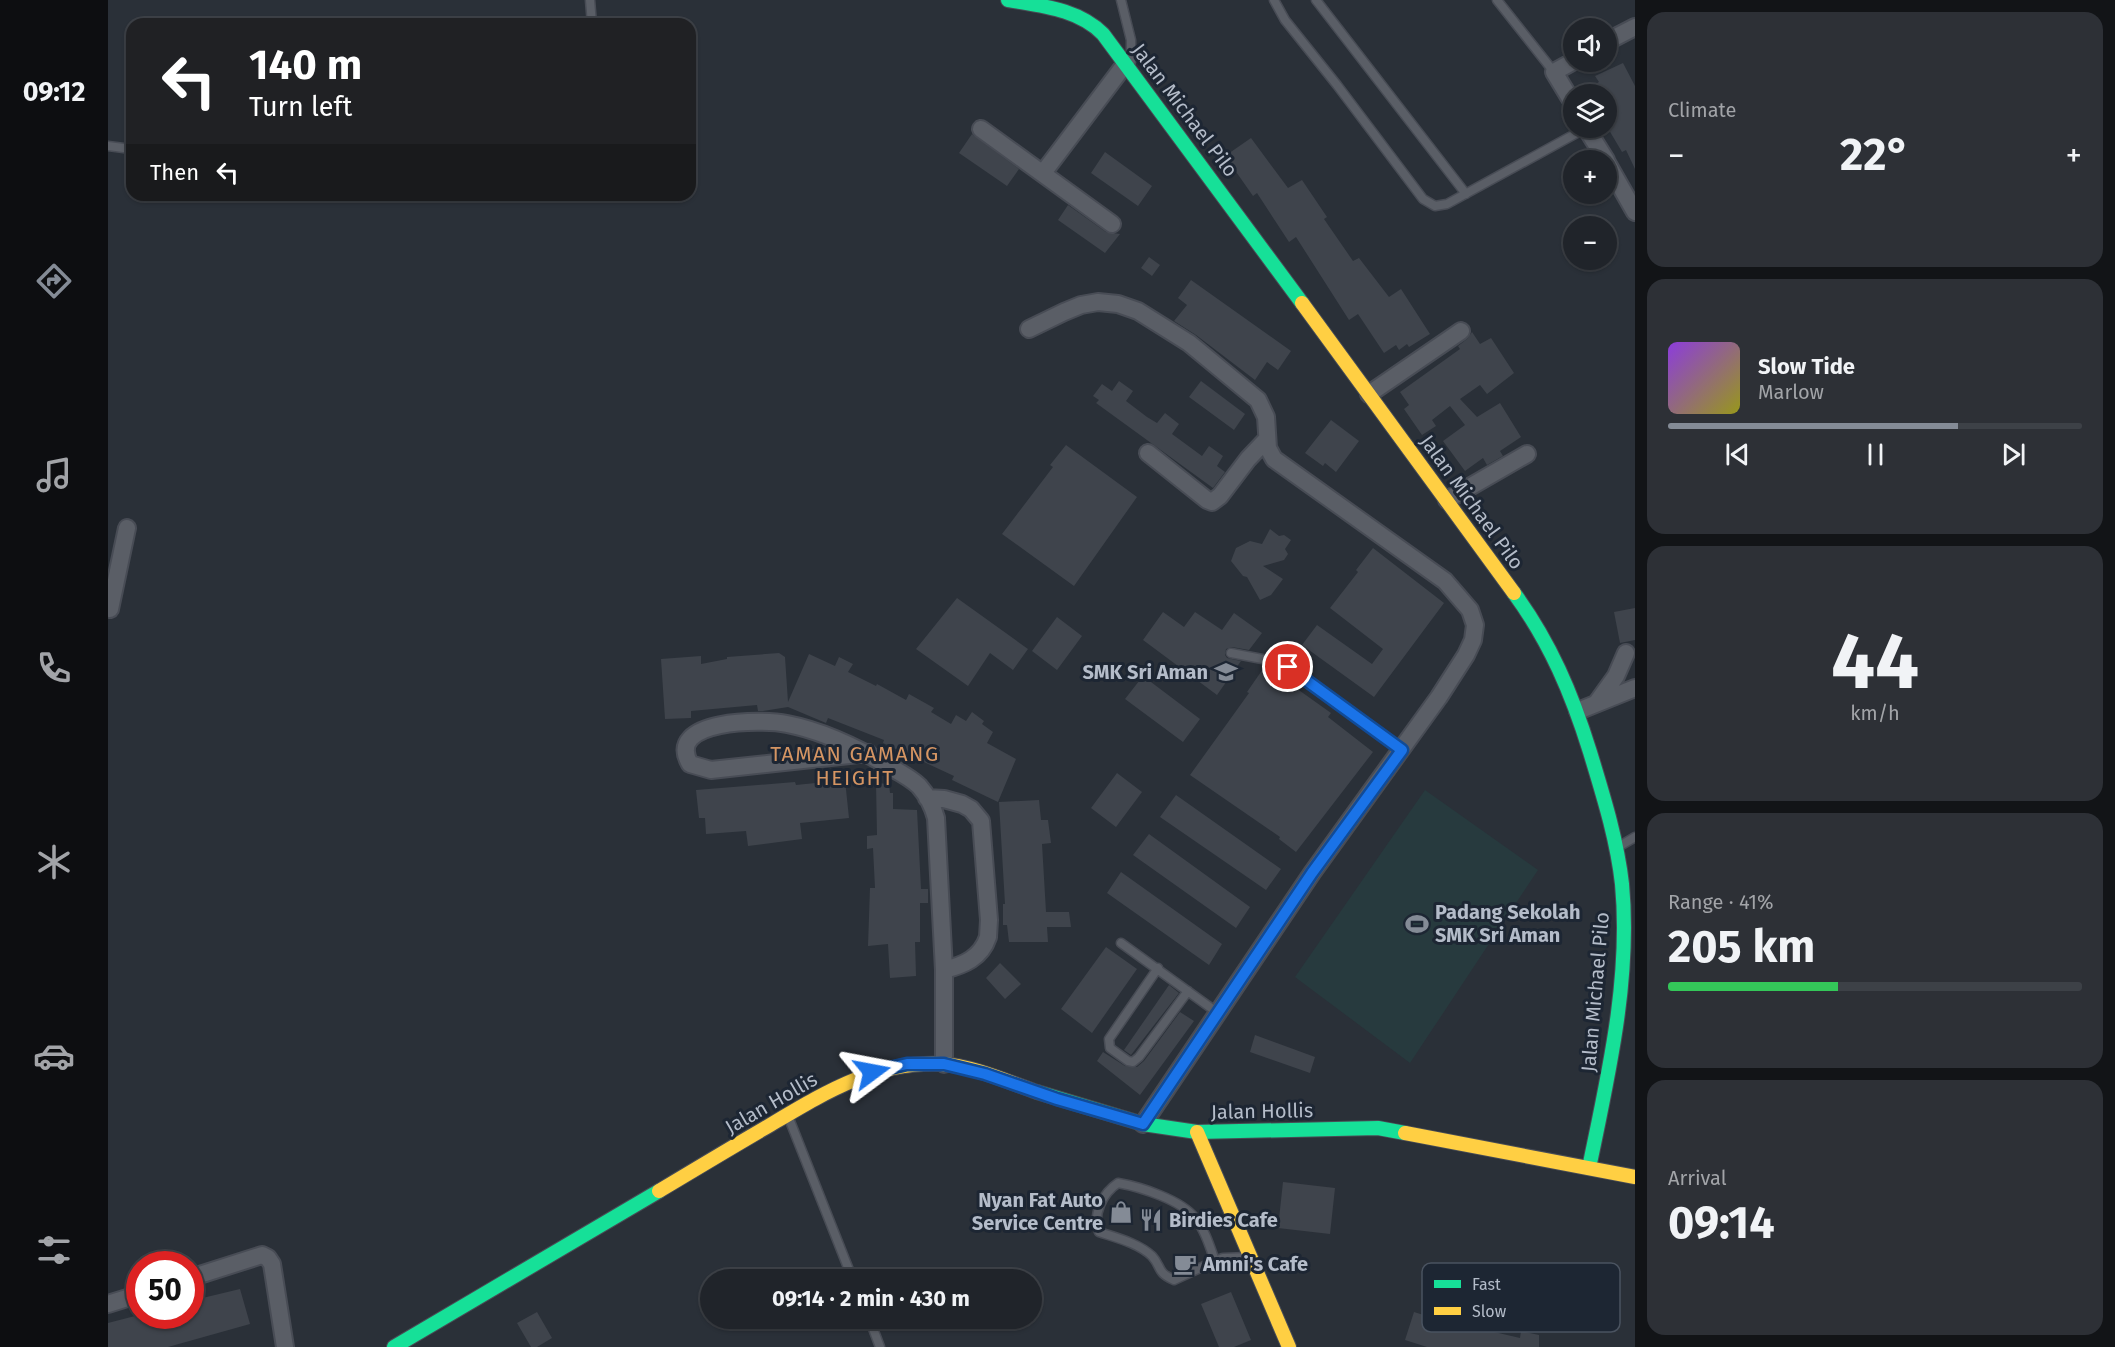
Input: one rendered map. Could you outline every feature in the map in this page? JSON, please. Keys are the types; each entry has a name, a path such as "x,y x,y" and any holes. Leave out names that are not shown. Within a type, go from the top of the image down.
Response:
{"street":[{"name":"Jalan Michael Pilo","path":"1008,0 1073,12 1094,25 1111,43 1306,306 1542,634 1578,711 1618,847 1623,903 1622,959 1613,1048 1589,1168"},
{"path":"1617,36 1635,27"},
{"path":"1043,173 1128,67"},
{"path":"1563,67 1554,72 1563,87"},
{"path":"981,129 1112,224"},
{"path":"1617,180 1635,212"},
{"path":"1029,329 1072,308 1098,302 1118,304 1138,311 1189,344 1251,392 1263,408 1266,417 1267,439 1271,454 1282,466 1445,581 1470,610 1475,625 1473,640 1466,655 1402,750 1312,873 1143,1124"},
{"path":"1369,394 1461,331"},
{"path":"1148,453 1212,502 1221,496 1248,459 1267,439"},
{"path":"1447,500 1527,454"},
{"path":"109,613 127,528"},
{"path":"1597,702 1616,676 1626,653"},
{"path":"1578,711 1635,688"},
{"path":"868,753 711,770 690,764 686,757 686,748 687,742 701,730 714,726 763,722 785,723 868,753 918,785 933,806 936,818 944,970 944,1064"},
{"path":"927,798 944,799 971,809 981,821 984,845 988,937 985,946 970,962 944,970"},
{"name":"Jalan Hollis","path":"394,1347 824,1093 872,1072 907,1064 944,1064 985,1074 1057,1099 1143,1124 1197,1132 1378,1128 1635,1177"},
{"path":"1197,1132 1289,1347"},
{"path":"204,1274 262,1255 268,1258 272,1264 285,1347"},
{"path":"108,1304 126,1298"}],"lane":[{"path":"590,0 591,18"},
{"path":"1120,0 1131,40 1128,67"},
{"path":"1274,0 1285,20 1423,199 1435,206 1447,204 1568,138"},
{"path":"1316,0 1466,194"},
{"path":"1497,0 1554,72"},
{"path":"108,146 126,148"},
{"path":"1231,652 1273,661 1288,667 1402,750"},
{"path":"1618,847 1635,837"},
{"path":"1121,943 1218,1013"},
{"path":"1158,968 1108,1039 1110,1047 1128,1061 1133,1062 1139,1057 1188,991"},
{"path":"788,1115 850,1269"},
{"path":"1215,1261 1196,1219 1177,1204 1129,1185 1118,1184 1102,1198 1097,1225 1100,1232 1135,1245 1153,1257 1164,1276 1174,1280 1223,1258 1251,1257"},
{"path":"873,1329 880,1347"}],"green space":[{"name":"Padang Sekolah SMK Sri Aman","path":"1425,790 1538,870 1410,1063 1295,977"}],"building":[{"path":"1623,63 1635,86 1635,169 1626,150 1622,152 1614,138 1617,138 1617,84 1595,84 1599,82 1595,76 1604,72 1617,72 1617,66"},
{"path":"972,134 1019,169 1007,186 959,153"},
{"path":"1251,138 1288,188 1302,180 1327,217 1324,219 1353,261 1359,258 1389,297 1401,289 1430,334 1409,347 1407,344 1399,350 1396,345 1384,353 1358,314 1349,320 1296,237 1289,242 1257,193 1253,196 1225,156"},
{"path":"1105,152 1152,186 1138,206 1091,173"},
{"path":"1068,205 1106,232 1120,234 1105,253 1058,220"},
{"path":"1149,257 1160,265 1152,276 1141,268"},
{"path":"1191,280 1291,351 1278,370 1267,362 1255,380 1174,321 1187,305 1178,298"},
{"path":"1472,332 1480,344 1491,338 1514,373 1487,394 1480,385 1460,399 1477,417 1500,403 1521,437 1500,451 1503,456 1487,465 1483,458 1465,471 1443,441 1465,425 1450,406 1432,420 1436,426 1422,435 1404,409 1409,405 1400,392 1460,349 1458,346"},
{"path":"1119,381 1133,391 1126,401 1147,417 1157,423 1165,413 1179,424 1172,434 1202,456 1209,446 1223,456 1217,466 1225,472 1213,488 1096,403 1099,400 1093,396 1102,384 1112,391"},
{"path":"1201,381 1245,414 1234,430 1189,397"},
{"path":"1331,420 1359,441 1336,472 1325,463 1323,466 1305,453"},
{"path":"1066,445 1137,497 1074,586 1002,534 1053,467 1050,465"},
{"path":"1270,529 1279,536 1284,535 1291,540 1285,549 1288,554 1284,560 1263,566 1283,579 1271,595 1260,600 1247,577 1243,576 1231,561 1236,548 1250,541 1262,544"},
{"path":"1373,548 1444,603 1374,697 1302,645 1317,625 1372,664 1383,649 1330,608"},
{"path":"957,598 1028,649 1013,670 990,653 968,686 916,649"},
{"path":"1635,608 1635,640 1620,643 1614,612"},
{"path":"1163,612 1184,627 1195,612 1222,630 1234,613 1262,633 1249,650 1232,647 1226,649 1227,658 1241,661 1217,695 1143,640"},
{"path":"1057,617 1082,636 1057,670 1032,651"},
{"path":"779,653 785,657 788,702 809,654 835,666 839,657 853,664 848,672 876,686 877,684 906,700 909,694 934,708 931,712 951,724 956,715 966,721 972,712 993,732 987,743 1016,759 998,802 952,780 954,776 883,743 884,740 828,718 826,723 788,707 758,711 757,705 691,711 691,718 665,719 661,659 701,656 701,664 727,659 727,657"},
{"path":"1265,666 1331,713 1328,717 1373,752 1296,852 1279,839 1280,837 1190,775 1249,693 1247,692"},
{"path":"1143,676 1200,719 1183,742 1125,699"},
{"path":"1117,773 1142,792 1116,827 1091,808"},
{"path":"845,780 849,818 800,823 802,839 748,846 746,831 706,834 705,818 699,818 696,790"},
{"path":"876,783 889,784 890,793 893,793 893,809 917,810 921,889 928,889 928,903 920,903 920,942 915,942 916,976 890,978 888,944 868,946 870,888 875,888 873,848 867,849 867,836 877,835"},
{"path":"1176,795 1281,869 1266,890 1160,817"},
{"path":"1039,800 1041,820 1048,820 1051,843 1042,844 1046,912 1069,912 1071,927 1047,927 1048,942 1009,942 1007,925 1003,925 1003,904 1005,904 999,802"},
{"path":"1149,834 1250,907 1236,928 1133,855"},
{"path":"1121,872 1222,944 1209,965 1107,893"},
{"path":"1106,947 1137,969 1092,1033 1061,1009"},
{"path":"1000,963 1021,984 1005,999 986,978"},
{"path":"1169,985 1179,993 1131,1055 1124,1050"},
{"path":"1180,1012 1194,1021 1140,1095 1097,1061 1103,1052 1125,1066 1137,1067 1144,1061"},
{"path":"1255,1035 1315,1057 1310,1073 1250,1052"},
{"path":"1283,1182 1335,1188 1330,1234 1278,1228"},
{"path":"240,1289 250,1324 168,1347 108,1347 108,1323 126,1318 126,1329 204,1329 204,1298"},
{"path":"1231,1292 1251,1340 1234,1347 1219,1347 1201,1304"},
{"path":"537,1312 552,1338 537,1347 531,1347 517,1323"},
{"path":"1414,1312 1422,1315 1422,1332 1494,1332 1520,1338 1521,1332 1526,1332 1539,1335 1539,1347 1427,1347 1405,1340"}],"traffic: fast":[{"path":"1008,0 1071,14 1103,34 1302,303"},
{"path":"1514,593 1539,630 1576,710 1609,817 1622,884 1624,920 1621,991 1610,1063 1589,1168"},
{"path":"1037,1092 1143,1124 1197,1132 1378,1128 1405,1133"},
{"path":"394,1347 659,1191"}],"traffic: slow":[{"path":"1302,303 1514,593"},
{"path":"659,1191 827,1092 870,1074 916,1065 952,1065 1037,1092"},
{"path":"1197,1132 1289,1347"},
{"path":"1405,1133 1635,1177"}],"place":[{"name":"SMK Sri Aman","path":"1226,672"},
{"name":"Padang Sekolah SMK Sri Aman","path":"1417,924"},
{"name":"Nyan Fat Auto Service Centre","path":"1121,1212"},
{"name":"Birdies Cafe","path":"1151,1220"},
{"name":"Amni's Cafe","path":"1185,1264"}],"district":[{"name":"TAMAN GAMANG HEIGHT","path":"855,766"}],"route":[{"path":"872,1072 907,1064 944,1064 985,1074 1057,1099 1143,1124 1312,873 1402,750 1288,667"}]}
